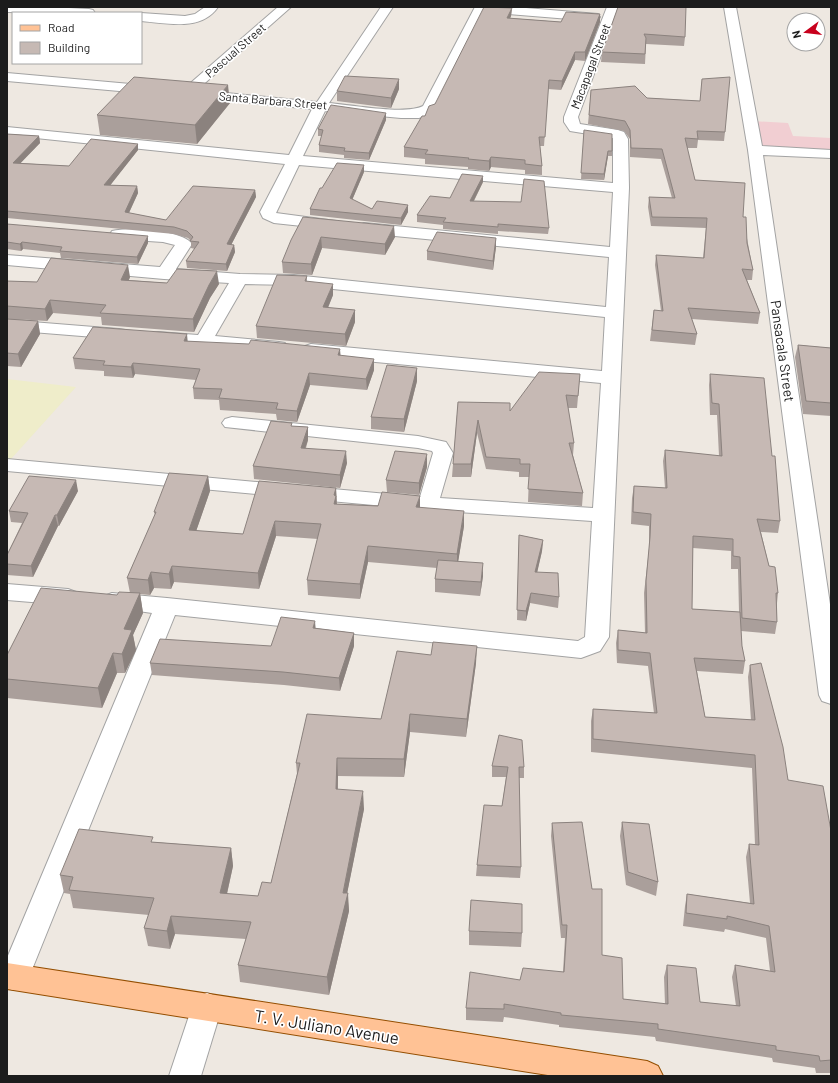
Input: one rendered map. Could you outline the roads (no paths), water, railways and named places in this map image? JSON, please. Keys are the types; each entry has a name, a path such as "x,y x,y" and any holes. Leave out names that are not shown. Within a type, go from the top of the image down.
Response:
{"main road":[{"name":"T. V. Juliano Avenue","path":"10,976 647,1076"}],"street":[{"path":"143,17 159,7"},
{"path":"143,17 182,20 191,19 200,16 212,7"},
{"name":"Pascual Street","path":"186,92 285,7"},
{"path":"387,7 322,105 268,212 269,215 274,218 617,253"},
{"path":"475,7 611,13"},
{"name":"Santa Barbara Street","path":"7,77 186,92 401,114 419,114 429,109 475,7"},
{"name":"Pansacala Street","path":"730,7 754,150 831,695"},
{"path":"7,8 42,8 80,12"},
{"name":"Macapagal Street","path":"611,13 571,117 572,125 575,128 613,133 619,136 621,139 621,188"},
{"path":"7,131 295,160 621,188 597,637 592,645 581,650 167,606 7,592"},
{"path":"754,150 831,154"},
{"path":"106,233 168,238 182,242 184,244 164,274"},
{"path":"7,260 164,274 240,279 294,280 614,313"},
{"path":"204,340 240,279"},
{"path":"7,325 204,340 611,378"},
{"path":"232,423 418,442 439,446 443,453 428,504"},
{"path":"7,466 428,504 604,515"},
{"path":"10,976 167,606"},
{"path":"186,1076 207,1007"}]}
